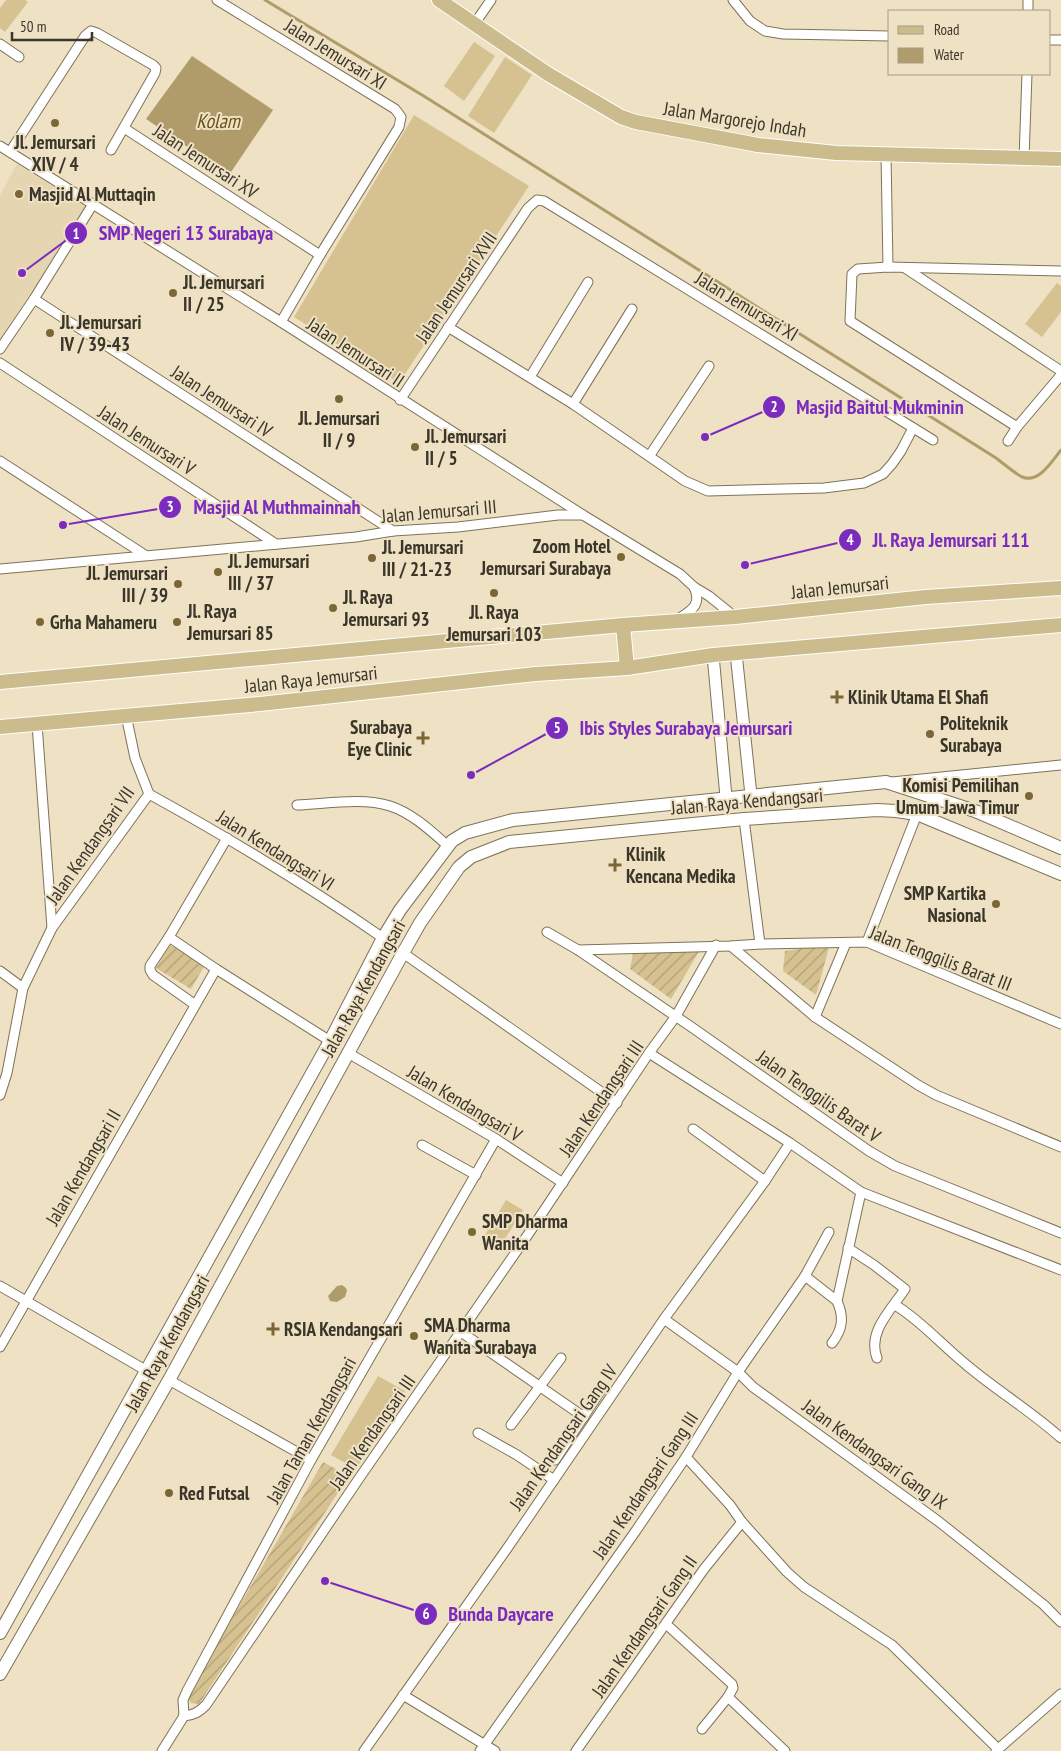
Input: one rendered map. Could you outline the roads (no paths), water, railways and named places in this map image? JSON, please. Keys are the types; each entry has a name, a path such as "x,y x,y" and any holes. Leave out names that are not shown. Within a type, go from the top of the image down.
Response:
{"main road":[{"name":"Jalan Margorejo Indah","path":"439,0 548,74 621,117 636,122 778,147 836,153 1061,159"},
{"name":"Jalan Jemursari","path":"623,625 735,617 926,597 1061,588"},
{"path":"623,625 627,668 713,656 1061,625"},
{"name":"Jalan Raya Jemursari","path":"0,682 623,625"},
{"name":"Jalan Raya Jemursari","path":"0,727 260,704 536,674 627,668"},
{"name":"Jalan Raya Kendangsari","path":"0,1633 259,1169 330,1040 383,938 400,910 452,841 465,833 513,820 886,782 975,810 1061,848"},
{"path":"620,831 621,808"},
{"name":"Jalan Raya Kendangsari","path":"0,1674 168,1380 420,923 459,867 471,857 509,842 744,819 877,810 917,814 1061,874"},
{"path":"400,910 420,923"},
{"path":"259,1169 279,1180"},
{"path":"36,1569 54,1579"}],"street":[{"name":"Jalan Jemursari XI","path":"217,0 395,109 401,118 399,127 320,255"},
{"path":"475,23 491,0"},
{"path":"733,0 750,21 765,31 783,34 888,36"},
{"path":"10,152 85,36 91,31 156,68 155,73 111,150"},
{"path":"0,44 20,57"},
{"path":"1024,159 1027,75"},
{"name":"Jalan Jemursari XV","path":"124,128 320,255"},
{"name":"Jalan Jemursari II","path":"0,146 281,322 583,516 680,574 694,587 709,596 735,617"},
{"path":"886,154 888,266"},
{"name":"Jalan Jemursari XVII","path":"400,400 531,203 537,200 544,201"},
{"name":"Jalan Jemursari XI","path":"544,201 933,440"},
{"path":"0,349 34,299 93,204"},
{"path":"281,322 320,255"},
{"path":"1016,427 850,321 853,271 888,266 1061,271"},
{"path":"904,267 1061,373 1016,427 1008,441"},
{"path":"530,377 588,282"},
{"name":"Jalan Jemursari IV","path":"34,299 393,530"},
{"path":"573,404 632,309"},
{"path":"448,327 573,404 694,486 708,492 824,488 864,483 883,474 901,451 912,428"},
{"name":"Jalan Jemursari V","path":"0,363 276,544"},
{"path":"650,456 709,366"},
{"path":"0,461 145,555"},
{"name":"Jalan Jemursari III","path":"0,569 356,537 393,530 458,527 563,515 583,516"},
{"path":"675,620 695,606 697,596 694,587"},
{"path":"736,654 751,795"},
{"path":"713,656 726,797"},
{"name":"Jalan Kendangsari VII","path":"0,1095 23,988 52,928 149,794 135,758 126,715"},
{"path":"37,724 52,928"},
{"path":"886,782 1061,765"},
{"name":"Jalan Kendangsari VI","path":"149,794 228,838 383,938"},
{"path":"297,806 369,802 390,806 407,813 448,846"},
{"path":"867,942 917,814"},
{"path":"744,819 760,944"},
{"path":"194,1004 153,975 150,970 151,962 169,937 228,838"},
{"name":"Jalan Tenggilis Barat V","path":"547,932 578,950 676,1016 869,1151 896,1166 1061,1233"},
{"path":"169,937 216,969 330,1040"},
{"name":"Jalan Tenggilis Barat III","path":"578,950 867,942 1061,1024"},
{"path":"815,1017 846,943"},
{"name":"Jalan Kendangsari III","path":"184,1716 192,1716 200,1712 206,1705 676,1016 716,945"},
{"path":"731,946 815,1017 936,1094 1061,1147"},
{"path":"403,953 617,1103"},
{"name":"Jalan Kendangsari II","path":"0,1347 194,1004 216,969"},
{"path":"0,971 23,988"},
{"name":"Jalan Kendangsari V","path":"348,1053 496,1139 563,1183"},
{"path":"649,1054 790,1143 861,1192 1061,1270"},
{"path":"693,1129 765,1182"},
{"name":"Jalan Taman Kendangsari","path":"184,1716 183,1700 187,1691 311,1460 496,1139"},
{"name":"Jalan Kendangsari Gang IV","path":"364,1751 664,1319 765,1182 790,1143"},
{"path":"422,1145 476,1175"},
{"path":"832,1343 838,1336 842,1326 841,1313 837,1301 861,1192"},
{"name":"Jalan Kendangsari Gang III","path":"482,1748 686,1457 738,1372 804,1276 830,1232"},
{"path":"848,1248 905,1289 878,1329 874,1342 877,1358"},
{"path":"804,1276 821,1291 837,1301"},
{"path":"0,1286 147,1371"},
{"path":"894,1305 928,1331 961,1361 1038,1418 1061,1438"},
{"name":"Jalan Kendangsari Gang IX","path":"664,1319 938,1521 1044,1605 1061,1622"},
{"path":"461,1332 584,1417"},
{"path":"511,1425 561,1358"},
{"path":"168,1380 311,1460"},
{"path":"555,1460 601,1390"},
{"path":"478,1433 517,1455 554,1480"},
{"path":"686,1457 794,1579 892,1645 997,1750 1061,1694"},
{"name":"Jalan Kendangsari Gang II","path":"576,1751 704,1569 742,1522"},
{"path":"666,1624 732,1684 733,1688 728,1697 702,1730"},
{"path":"404,1695 482,1748 495,1751"},
{"path":"728,1697 786,1751"},
{"path":"162,1751 184,1716"}],"water":[{"name":"Kolam","path":"192,56 273,110 229,175 146,119"},
{"path":"342,1285 347,1291 345,1297 337,1302 330,1301 328,1296 337,1286"}],"waterway":[{"path":"265,0 427,98 996,458 1022,477 1034,477 1039,474 1061,450"}],"place":[{"name":"Jl. Jemursari XIV / 4","path":"55,123"},
{"name":"Masjid Al Muttaqin","path":"19,194"},
{"name":"SMP Negeri 13 Surabaya","path":"22,273"},
{"name":"Jl. Jemursari II / 25","path":"173,293"},
{"name":"Jl. Jemursari IV / 39-43","path":"50,333"},
{"name":"Jl. Jemursari II / 9","path":"339,399"},
{"name":"Masjid Baitul Mukminin","path":"705,437"},
{"name":"Jl. Jemursari II / 5","path":"415,447"},
{"name":"Masjid Al Muthmainnah","path":"63,525"},
{"name":"Zoom Hotel Jemursari Surabaya","path":"621,557"},
{"name":"Jl. Jemursari III / 21-23","path":"372,558"},
{"name":"Jl. Raya Jemursari 111","path":"745,565"},
{"name":"Jl. Jemursari III / 37","path":"218,572"},
{"name":"Jl. Jemursari III / 39","path":"178,584"},
{"name":"Jl. Raya Jemursari 103","path":"494,593"},
{"name":"Jl. Raya Jemursari 93","path":"333,608"},
{"name":"Grha Mahameru","path":"40,622"},
{"name":"Jl. Raya Jemursari 85","path":"177,622"},
{"name":"Klinik Utama El Shafi","path":"837,697"},
{"name":"Politeknik Surabaya","path":"930,734"},
{"name":"Surabaya Eye Clinic","path":"423,738"},
{"name":"Ibis Styles Surabaya Jemursari","path":"471,775"},
{"name":"Komisi Pemilihan Umum Jawa Timur","path":"1029,796"},
{"name":"Klinik Kencana Medika","path":"615,865"},
{"name":"SMP Kartika Nasional","path":"996,904"},
{"name":"SMP Dharma Wanita","path":"472,1232"},
{"name":"RSIA Kendangsari","path":"273,1329"},
{"name":"SMA Dharma Wanita Surabaya","path":"414,1336"},
{"name":"Red Futsal","path":"169,1493"},
{"name":"Bunda Daycare","path":"325,1581"}]}
